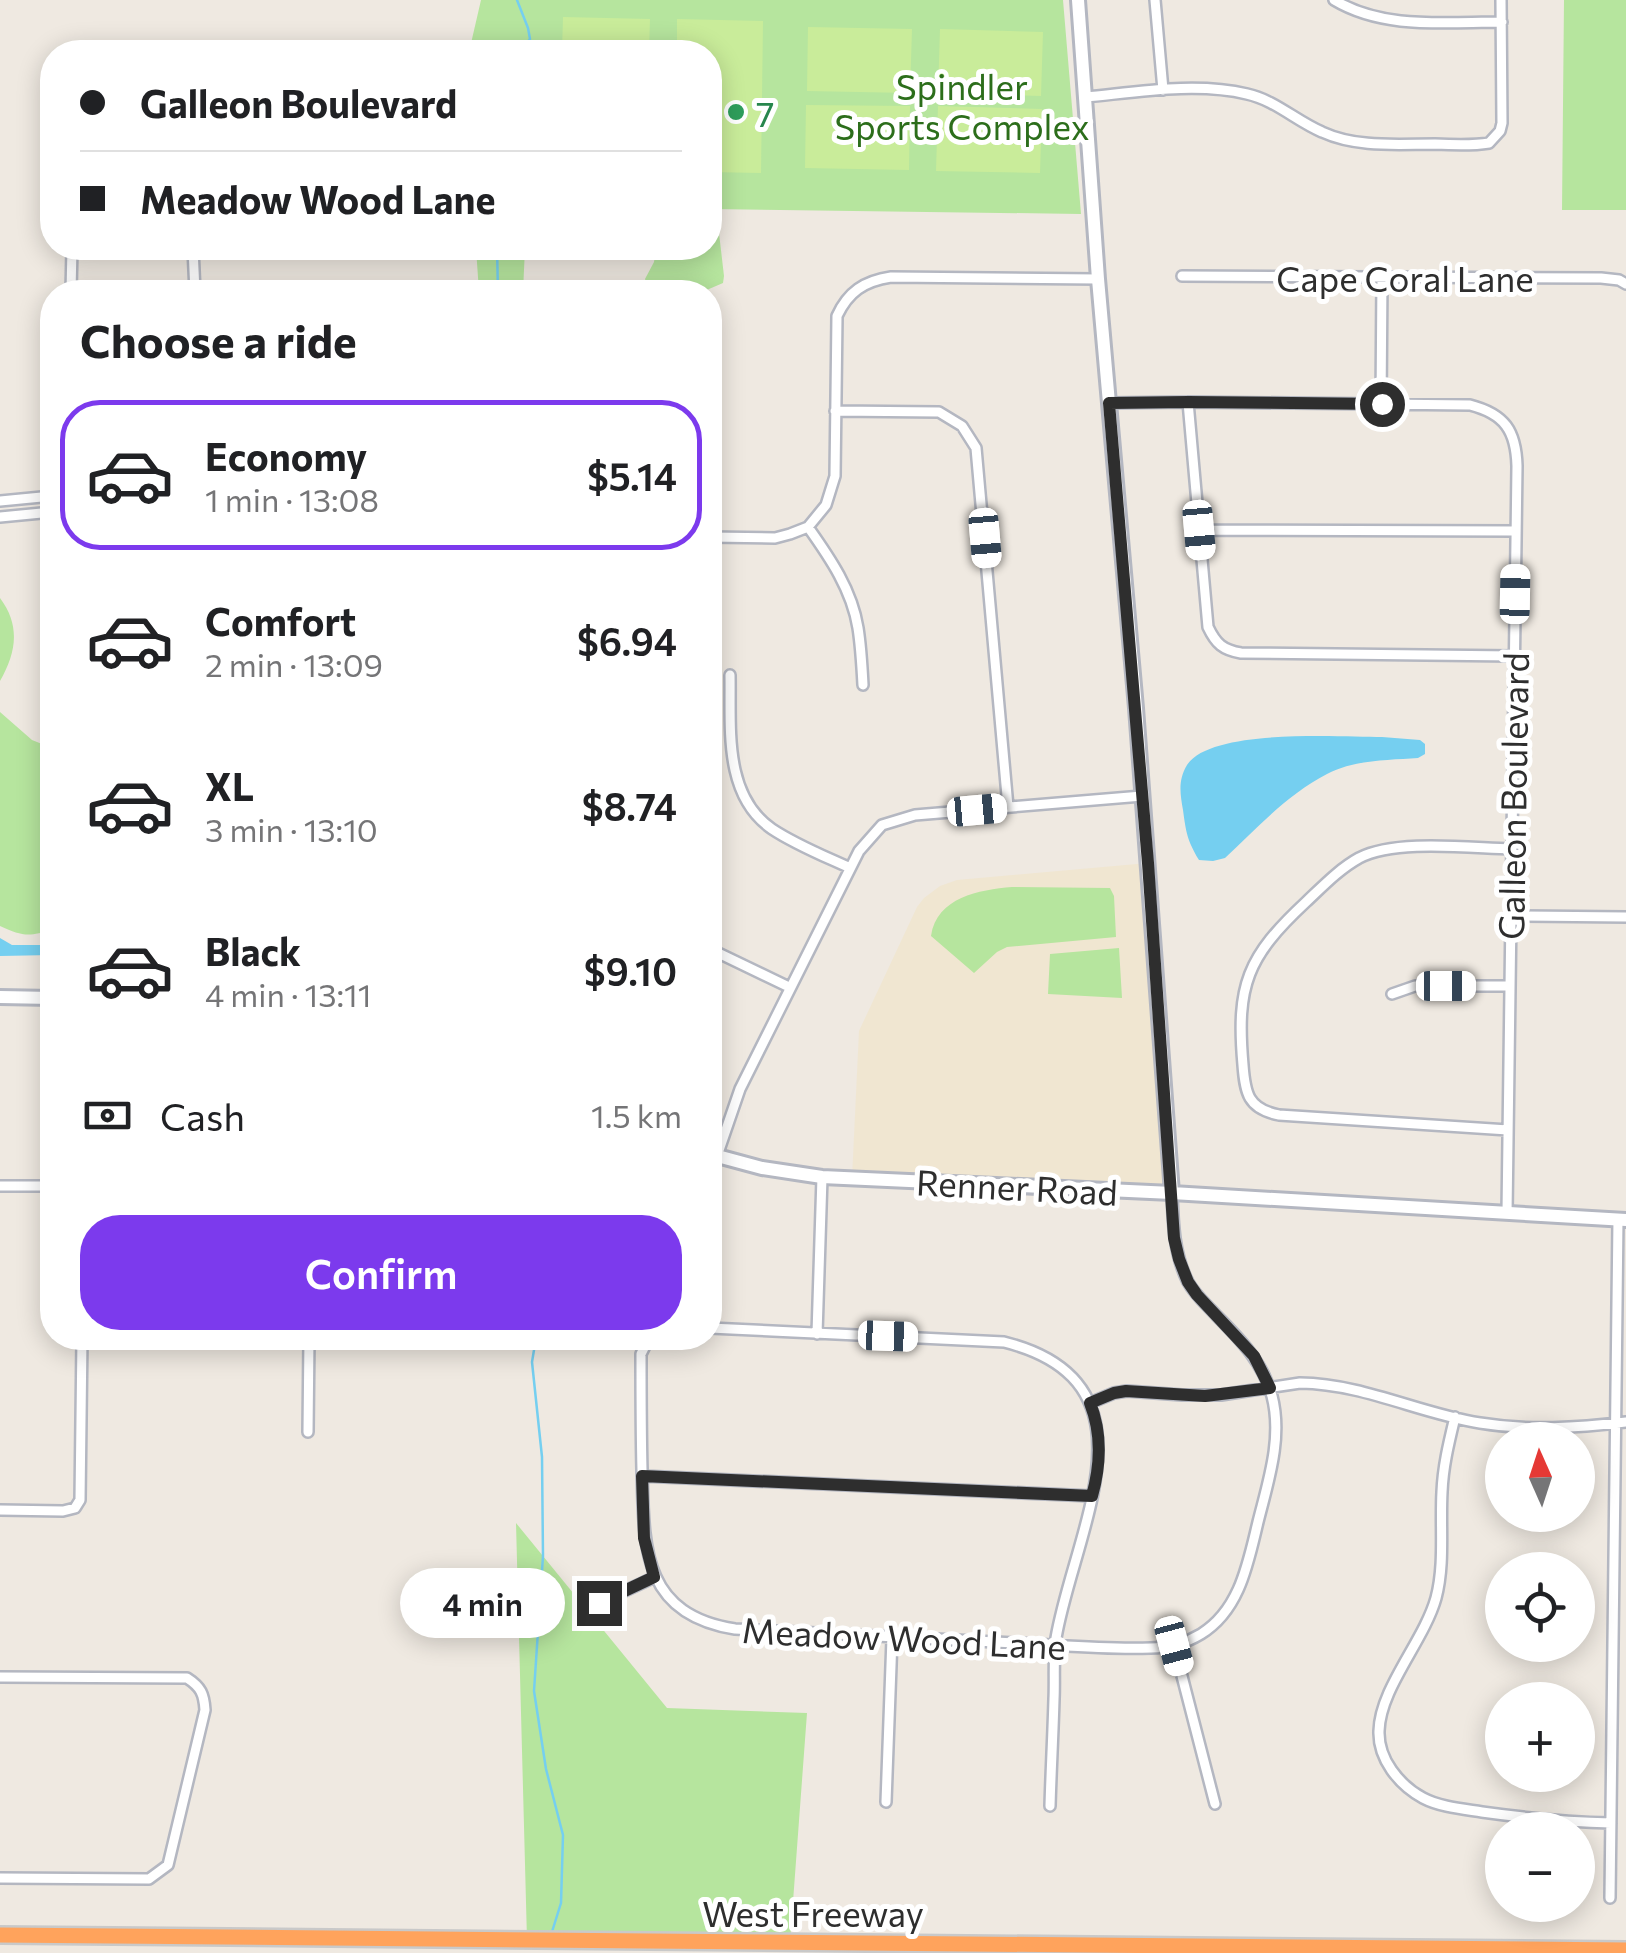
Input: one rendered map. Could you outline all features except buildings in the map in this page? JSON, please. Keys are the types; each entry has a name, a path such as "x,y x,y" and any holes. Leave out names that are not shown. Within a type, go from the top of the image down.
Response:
{"highway":[{"name":"West Freeway","path":"0,1935 1626,1950"}],"street":[{"path":"1078,0 1174,1238 1188,1282 1254,1356 1270,1388 1276,1420 1275,1448 1246,1567 1234,1599 1201,1634 1174,1646 1215,1804"},
{"path":"1155,0 1163,90"},
{"path":"1334,0 1360,13 1396,22 1502,22"},
{"path":"1086,97 1163,90 1252,94 1338,139 1366,144 1480,145 1496,138 1502,123 1502,0"},
{"name":"Cape Coral Lane","path":"1182,276 1601,278 1626,284"},
{"path":"1382,276 1382,404"},
{"path":"722,537 776,538 808,527 826,506 835,476 836,316 852,292 864,284 891,277 1098,279"},
{"path":"1188,402 1208,628 1214,641 1226,650 1242,653 1514,656"},
{"name":"Galleon Boulevard","path":"1109,403 1470,404 1498,415 1514,438 1508,1212"},
{"path":"835,411 939,412 962,426 976,448 1008,807"},
{"path":"0,501 40,497"},
{"path":"0,517 40,513"},
{"path":"808,527 845,585 858,625 864,685"},
{"path":"1199,530 1516,531"},
{"path":"730,675 734,770 748,803 772,829 850,868"},
{"path":"722,1133 859,850 882,825 915,815 1142,796"},
{"path":"1508,1130 1265,1112 1247,1094 1240,1026 1248,975 1275,930 1358,859 1394,848 1511,849"},
{"path":"1510,916 1626,917"},
{"path":"722,955 790,987"},
{"path":"1392,994 1415,986 1510,986"},
{"path":"0,998 40,998"},
{"name":"Renner Road","path":"722,1157 822,1177 1622,1220"},
{"path":"817,1334 822,1177"},
{"path":"0,1186 40,1186"},
{"path":"1610,1898 1622,1220"},
{"path":"722,1329 1004,1342 1044,1354 1076,1383 1090,1403 1100,1444 1096,1481 1055,1645 1050,1806"},
{"path":"0,1510 63,1512 75,1508 80,1500 82,1350"},
{"path":"308,1432 309,1350"},
{"path":"599,1603 654,1577 644,1538 642,1350"},
{"path":"1090,1403 1126,1391 1205,1396 1300,1383 1372,1393 1478,1423 1532,1429 1621,1422"},
{"path":"1455,1417 1444,1467 1437,1594 1428,1622 1386,1698 1379,1731 1384,1757 1397,1778 1423,1798 1458,1808 1538,1820 1611,1822"},
{"path":"642,1476 1092,1496"},
{"name":"Meadow Wood Lane","path":"654,1577 678,1607 715,1626 735,1630 1055,1645 1174,1646"},
{"path":"886,1802 892,1638"},
{"path":"0,1677 188,1678 200,1686 205,1710 168,1865 158,1874 148,1879 0,1878"}],"shaded area":[{"path":"1148,863 1172,1193 852,1178 859,1031 924,898 957,880"}],"green space":[{"name":"Spindler Sports Complex","path":"481,0 1063,0 1081,214 722,209 722,40 472,40"},
{"path":"1564,0 1626,0 1626,210 1562,210"},
{"path":"563,17 650,19 649,40 562,40"},
{"name":"7","path":"677,19 763,21 761,173 722,172 722,40 677,40"},
{"path":"808,27 912,29 910,93 807,91"},
{"path":"940,29 1043,32 1041,96 938,93"},
{"path":"806,105 910,106 909,170 805,168"},
{"path":"938,106 1042,109 1040,173 936,171"},
{"path":"722,259 723,283 645,280 654,262"},
{"path":"477,260 524,260 524,280 478,280"},
{"path":"0,598 11,619 14,640 0,681"},
{"path":"0,712 40,743 40,933 20,934 0,926"},
{"path":"1110,888 1116,937 1007,947 974,973 931,936 935,923 951,904 986,890"},
{"path":"1119,948 1122,998 1048,994 1050,954"},
{"path":"516,1523 667,1708 807,1713 790,1942 527,1940"}],"water":[{"path":"1277,737 1420,740 1425,744 1425,754 1337,769 1286,801 1225,858 1199,860 1186,830 1180,787 1187,765 1201,753 1222,745"},
{"path":"0,938 12,945 40,945 40,955 0,956"}],"waterway":[{"path":"517,0 529,40"},
{"path":"497,260 498,280"},
{"path":"534,1350 542,1457 543,1556 534,1691 546,1769 563,1835 561,1903 551,1935"}],"place":[{"name":"7","path":"736,112"}],"route":[{"path":"599,1603 654,1577 644,1538 642,1476 1092,1496 1100,1444 1090,1403 1126,1391 1205,1396 1270,1388 1254,1356 1188,1282 1174,1238 1148,863 1109,403 1382,404"}]}
